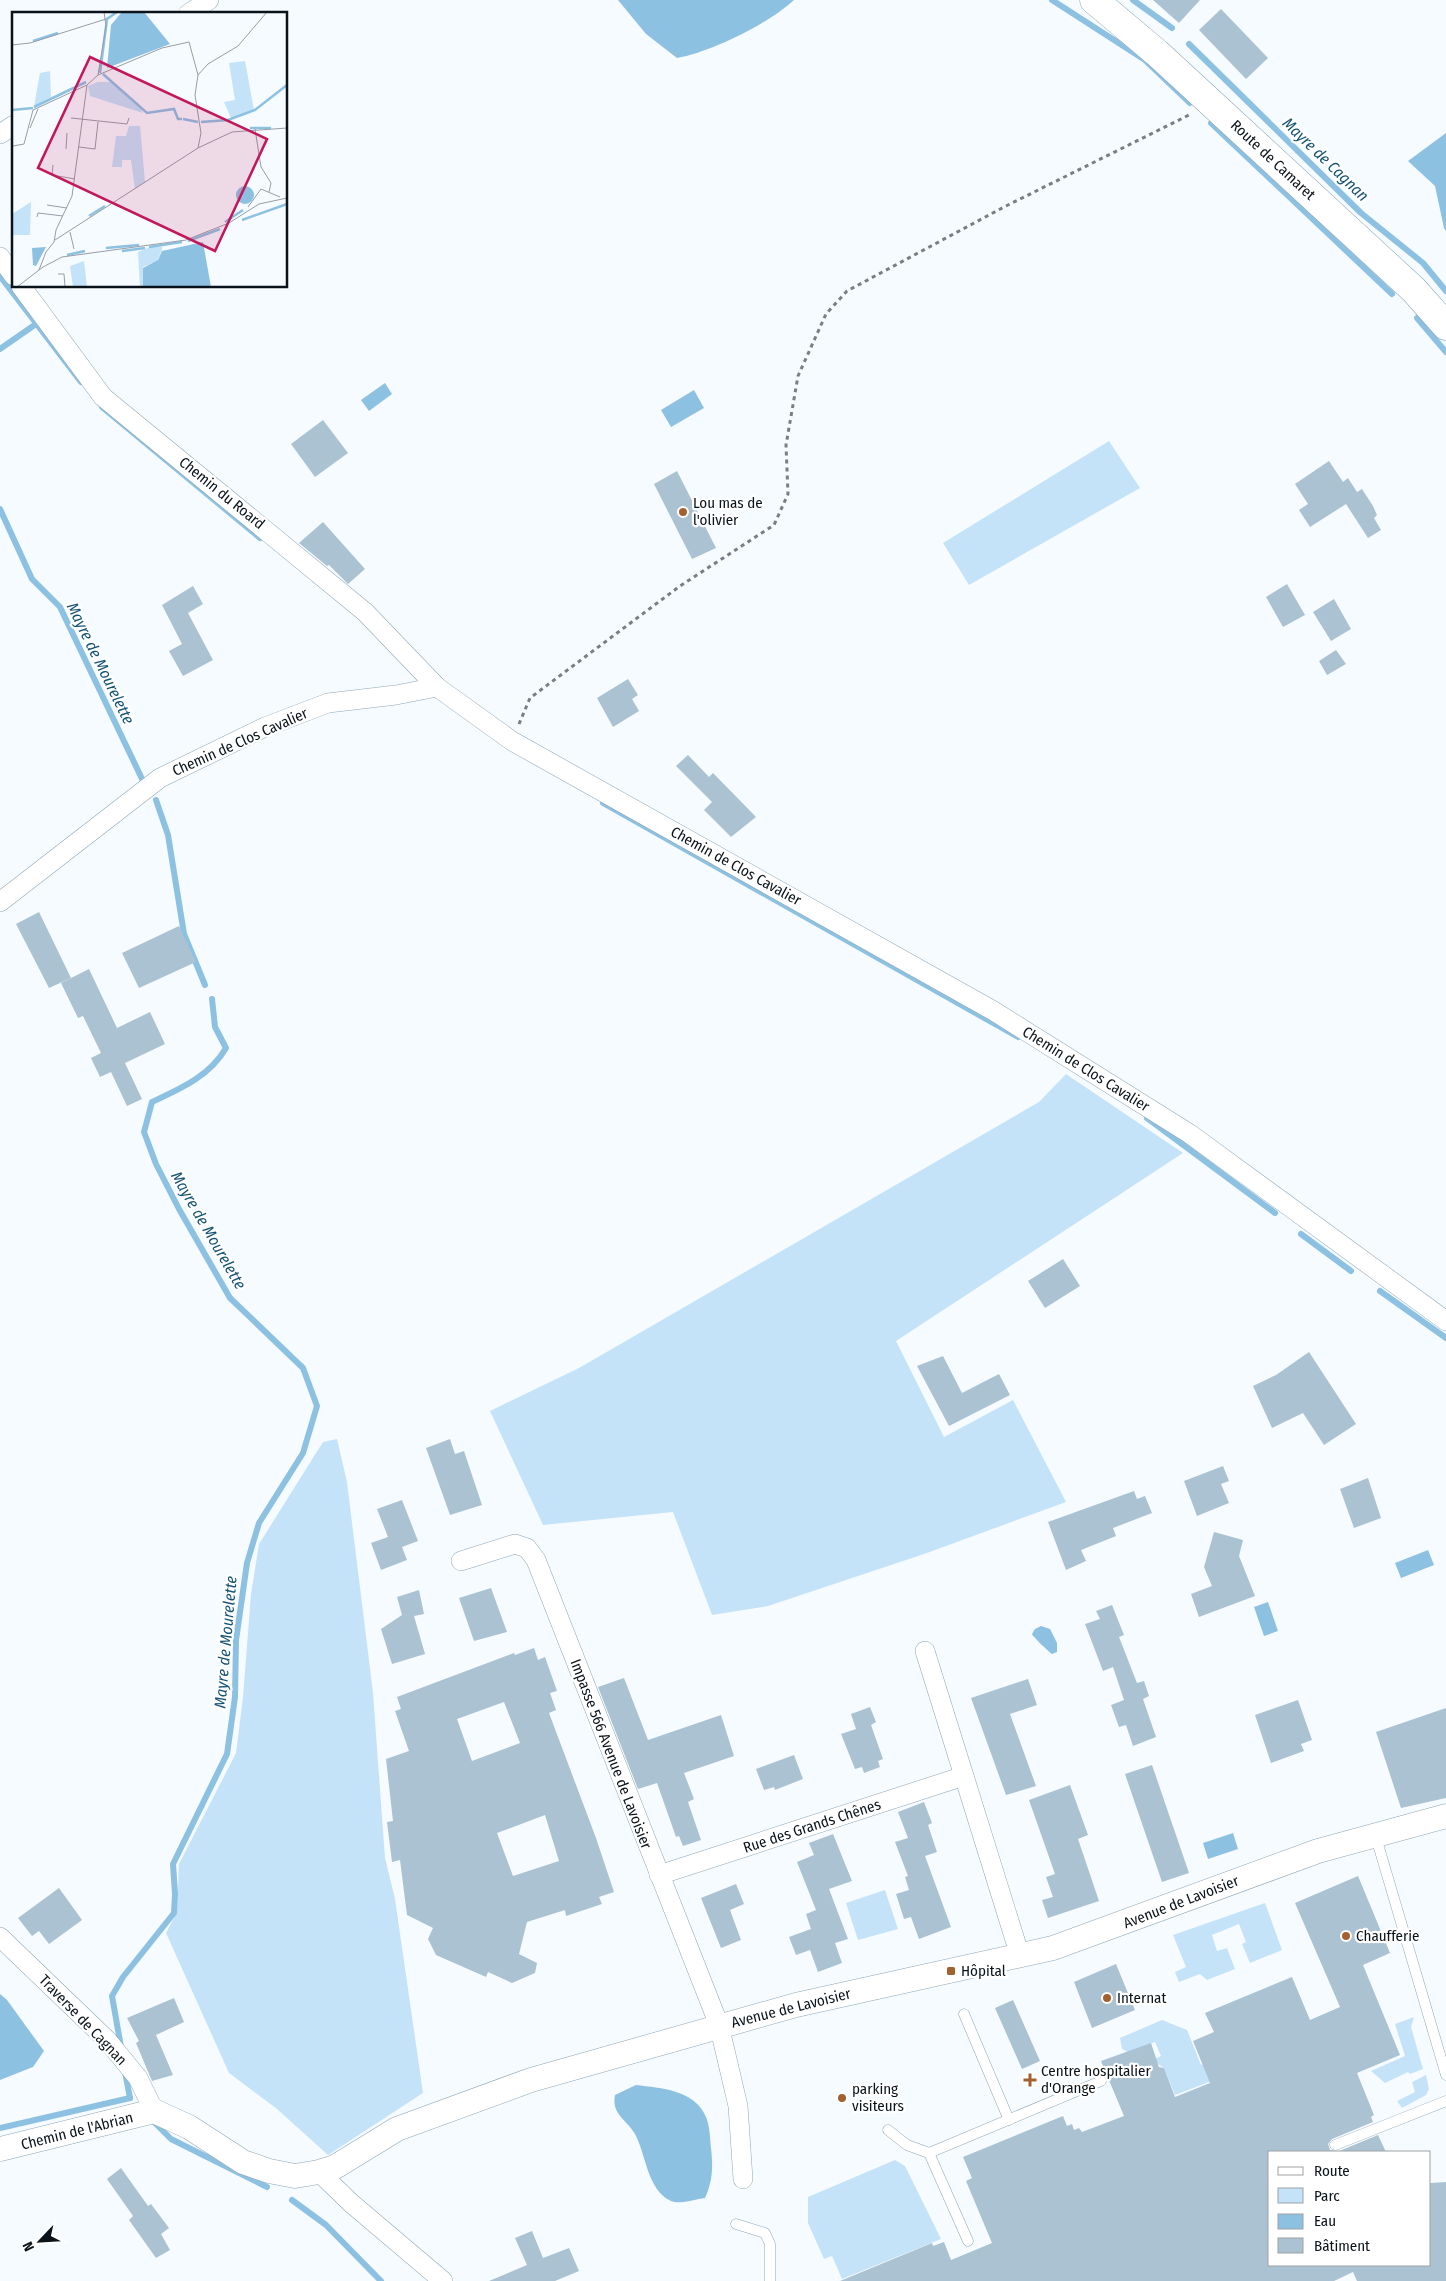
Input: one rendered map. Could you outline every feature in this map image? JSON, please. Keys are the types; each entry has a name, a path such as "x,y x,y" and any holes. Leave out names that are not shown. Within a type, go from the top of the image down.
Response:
{"main road":[{"name":"Route de Camaret","path":"1094,0 1157,53 1414,290 1446,326"}],"street":[{"path":"191,12 209,0"},
{"path":"0,134 12,126"},
{"path":"0,257 12,273"},
{"name":"Chemin du Roard","path":"22,288 103,397 365,612 437,687"},
{"name":"Chemin de Clos Cavalier","path":"0,902 160,778 265,727 328,703 396,695 437,687 512,741 1000,1015 1190,1134 1446,1321"},
{"name":"Impasse 566 Avenue de Lavoisier","path":"461,1561 515,1544 527,1548 536,1560 719,2025 738,2106 743,2179"},
{"path":"925,1651 1020,1956"},
{"name":"Rue des Grands Chênes","path":"659,1875 964,1776"},
{"name":"Avenue de Lavoisier","path":"148,2113 189,2127 243,2162 269,2171 295,2176 319,2172 335,2168 396,2129 531,2080 719,2025 796,2005 1053,1948 1270,1868 1375,1834 1446,1816"},
{"name":"Traverse de Cagnan","path":"0,1936 106,2040 138,2078 148,2113"},
{"name":"Chemin de l'Abrian","path":"0,2149 92,2125 148,2113"},
{"path":"319,2172 351,2204 443,2281"}],"lane":[{"path":"1375,1834 1446,2075"},
{"path":"964,2014 1009,2120"},
{"path":"888,2130 907,2145 929,2153 1101,2081"},
{"path":"1335,2145 1446,2101"},
{"path":"929,2153 968,2241"},
{"path":"736,2224 765,2232 770,2244 770,2281"}],"path":[{"path":"512,741 530,698 680,586 774,525 788,494 786,445 798,376 826,314 847,291 1004,207 1212,104"}],"green space":[{"path":"1109,441 1140,488 969,585 943,543"},
{"path":"1066,1074 1183,1153 896,1341 944,1437 1013,1400 1066,1502 927,1553 768,1606 712,1615 673,1512 543,1525 490,1411 579,1368 1039,1102"},
{"path":"337,1439 347,1482 373,1693 385,1858 395,1899 423,2093 328,2155 277,2109 229,2073 166,1933 177,1912 179,1864 236,1753 243,1697 251,1594 259,1544 323,1442"},
{"path":"885,1890 898,1929 858,1940 846,1903"},
{"path":"1265,1903 1282,1950 1250,1963 1242,1944 1246,1942 1239,1924 1212,1935 1217,1951 1227,1948 1235,1969 1207,1980 1200,1974 1179,1982 1175,1972 1186,1967 1173,1935"},
{"path":"1414,2017 1411,2027 1423,2069 1410,2074 1408,2072 1385,2083 1371,2071 1405,2056 1395,2024"},
{"path":"1162,2020 1187,2030 1201,2065 1222,2056 1230,2074 1175,2095 1164,2068 1152,2060 1161,2056 1155,2042 1128,2052 1122,2049 1120,2038"},
{"path":"1426,2075 1429,2089 1426,2095 1402,2108 1397,2101 1415,2092 1412,2082"},
{"path":"895,2160 905,2166 941,2239 842,2279 832,2256 824,2259 808,2223 808,2197"}],"water":[{"path":"618,0 794,0 770,18 738,36 706,50 677,58 646,34"},
{"path":"1446,133 1446,231 1435,186 1408,161"},
{"path":"385,383 392,394 369,411 361,400"},
{"path":"694,390 704,408 671,427 661,410"},
{"path":"1428,1550 1434,1565 1401,1578 1395,1563"},
{"path":"1268,1602 1278,1631 1264,1636 1254,1607"},
{"path":"1041,1626 1050,1629 1057,1643 1057,1652 1052,1654 1032,1634 1035,1629"},
{"path":"1233,1833 1238,1849 1208,1859 1203,1843"},
{"path":"0,1994 7,2000 44,2051 33,2067 0,2080"},
{"path":"636,2085 676,2092 694,2101 701,2108 706,2117 710,2132 712,2161 711,2179 705,2198 675,2202 663,2196 657,2189 648,2171 635,2134 615,2107 615,2095"}],"building":[{"path":"1153,0 1200,0 1179,23"},
{"path":"1221,9 1268,58 1246,79 1199,30"},
{"path":"323,420 348,453 315,477 291,444"},
{"path":"1329,461 1343,482 1348,478 1357,492 1362,489 1373,506 1377,515 1374,518 1381,530 1368,538 1346,504 1310,527 1299,510 1308,504 1295,484"},
{"name":"Lou mas de l'olivier","path":"677,471 716,548 692,559 654,484"},
{"path":"323,522 365,569 348,584 329,565 327,566 299,543"},
{"path":"1287,584 1305,615 1283,627 1266,597"},
{"path":"193,586 203,604 188,613 213,660 183,676 169,651 182,644 162,605"},
{"path":"1334,599 1351,629 1331,641 1313,612"},
{"path":"1336,650 1346,664 1327,675 1319,661"},
{"path":"628,679 638,695 632,699 639,711 613,727 597,698"},
{"path":"688,755 709,777 713,773 756,817 731,837 704,810 712,802 676,766"},
{"path":"39,912 71,978 49,988 16,924"},
{"path":"179,926 196,962 139,988 122,953"},
{"path":"89,969 117,1028 150,1012 165,1044 125,1063 142,1099 127,1106 111,1072 100,1077 91,1058 101,1053 83,1016 78,1018 61,983"},
{"path":"1063,1259 1080,1286 1045,1308 1028,1281"},
{"path":"1309,1352 1356,1424 1324,1445 1303,1413 1272,1428 1253,1386 1276,1375"},
{"path":"943,1356 962,1393 999,1374 1010,1395 949,1426 917,1366"},
{"path":"450,1439 455,1454 464,1451 482,1505 450,1515 426,1448"},
{"path":"1223,1466 1229,1481 1221,1484 1229,1503 1197,1516 1184,1481"},
{"path":"1368,1478 1381,1518 1354,1528 1340,1489"},
{"path":"1134,1491 1137,1499 1145,1496 1152,1513 1113,1528 1116,1536 1081,1550 1086,1561 1066,1570 1048,1522"},
{"path":"402,1500 418,1541 402,1547 407,1560 381,1570 371,1543 388,1537 377,1509"},
{"path":"1214,1532 1243,1540 1239,1556 1255,1596 1199,1617 1191,1594 1212,1586 1204,1567"},
{"path":"491,1588 507,1632 474,1641 459,1598"},
{"path":"419,1590 424,1614 414,1616 425,1654 392,1664 381,1629 402,1615 397,1597"},
{"path":"1112,1605 1124,1635 1119,1637 1137,1683 1144,1681 1149,1696 1143,1699 1156,1737 1133,1746 1126,1725 1119,1727 1111,1705 1124,1700 1113,1667 1103,1671 1085,1624 1100,1619 1096,1611"},
{"path":"534,1648 538,1660 545,1657 557,1691 550,1693 556,1710 549,1713 596,1838 614,1892 599,1897 602,1904 566,1916 565,1910 527,1922 519,1954 537,1963 535,1973 512,1983 488,1972 486,1977 436,1955 428,1939 433,1928 407,1915 400,1860 392,1862 387,1822 393,1821 386,1759 409,1751 395,1711 401,1709 397,1697 514,1653 515,1655","holes":["504,1702 520,1743 472,1761 457,1719","545,1815 559,1861 513,1876 497,1833"]},
{"path":"624,1678 648,1740 721,1715 734,1756 684,1773 694,1799 688,1802 701,1840 683,1846 679,1836 676,1837 657,1783 638,1789 598,1687"},
{"path":"1028,1679 1037,1705 1010,1714 1036,1786 1006,1795 971,1698"},
{"path":"1298,1700 1312,1740 1301,1744 1304,1751 1271,1763 1255,1715"},
{"path":"870,1707 876,1722 871,1725 883,1759 878,1761 880,1767 864,1773 862,1767 855,1769 841,1734 856,1729 851,1714"},
{"path":"1446,1708 1446,1798 1401,1808 1376,1732"},
{"path":"794,1755 803,1779 775,1790 774,1787 764,1790 756,1769"},
{"path":"1152,1765 1189,1873 1162,1882 1125,1774"},
{"path":"1070,1785 1088,1835 1078,1839 1099,1901 1048,1918 1042,1900 1053,1897 1046,1877 1055,1874 1029,1800"},
{"path":"924,1802 932,1823 928,1825 937,1852 925,1856 951,1927 919,1939 911,1917 904,1919 896,1894 909,1890 905,1877 908,1876 895,1842 908,1838 898,1812"},
{"path":"833,1834 852,1881 829,1889 848,1939 835,1943 842,1963 818,1972 810,1950 796,1955 789,1937 811,1929 806,1914 816,1910 797,1862 814,1855 809,1843"},
{"path":"1358,1876 1390,1953 1363,1965 1400,2055 1357,2073 1374,2115 1371,2117 1373,2122 1332,2139 1328,2144 1330,2150 1334,2151 1268,2151 1268,2266 1431,2266 1431,2183 1446,2182 1446,2281 1357,2281 1353,2272 1334,2281 840,2281 932,2243 933,2246 944,2242 951,2260 992,2243 966,2181 972,2178 963,2157 1063,2116 1067,2126 1072,2124 1074,2130 1079,2128 1082,2132 1124,2116 1101,2061 1151,2043 1159,2067 1164,2068 1175,2097 1210,2083 1193,2041 1214,2032 1205,2013 1292,1977 1310,2020 1340,2007 1295,1903"},
{"path":"736,1884 744,1904 730,1910 741,1940 721,1948 701,1898"},
{"path":"59,1888 82,1920 49,1944 39,1931 32,1936 18,1918"},
{"name":"Internat","path":"1116,1964 1135,2010 1092,2028 1074,1982"},
{"path":"174,1998 184,2022 156,2035 173,2075 152,2081 136,2043 139,2041 127,2018"},
{"path":"1013,2000 1040,2061 1022,2069 995,2008"},
{"path":"1378,2135 1386,2151 1339,2151"},
{"path":"121,2168 148,2206 151,2204 169,2228 161,2234 170,2250 156,2258 129,2220 133,2216 107,2179"},
{"path":"532,2231 543,2258 569,2248 579,2271 555,2281 489,2281 527,2265 515,2238"}],"waterway":[{"path":"1052,0 1145,60 1190,103"},
{"name":"Mayre de Cagnan","path":"1133,0 1172,28"},
{"name":"Mayre de Cagnan","path":"1189,44 1361,213 1423,263 1446,291"},
{"path":"1211,123 1392,294"},
{"path":"0,276 81,382"},
{"path":"1417,318 1446,352"},
{"path":"0,349 36,324"},
{"path":"102,407 260,538"},
{"name":"Mayre de Mourelette","path":"0,509 32,579 60,607 143,781"},
{"name":"Mayre de Mourelette","path":"156,800 168,835 184,934 205,985"},
{"path":"603,803 1018,1037"},
{"name":"Mayre de Mourelette","path":"121,2047 112,1996 123,1977 174,1913 173,1864 227,1754 235,1697 236,1640 247,1563 259,1523 303,1453 317,1406 303,1368 230,1298 179,1209 156,1164 144,1132 152,1102 184,1087 203,1074 226,1048 215,1027 212,999"},
{"path":"1147,1118 1275,1213"},
{"path":"1301,1234 1351,1271"},
{"path":"1380,1291 1446,1338"},
{"name":"Mayre de Mourelette","path":"125,2072 130,2098"},
{"path":"0,2128 130,2098"},
{"path":"152,2120 171,2139 267,2187"},
{"path":"292,2200 326,2225 381,2281"}],"place":[{"name":"Lou mas de l'olivier","path":"683,512"},
{"name":"Chaufferie","path":"1346,1936"},
{"name":"Hôpital","path":"951,1971"},
{"name":"Internat","path":"1107,1998"},
{"name":"Centre hospitalier d'Orange","path":"1030,2080"},
{"name":"parking visiteurs","path":"842,2098"}]}
